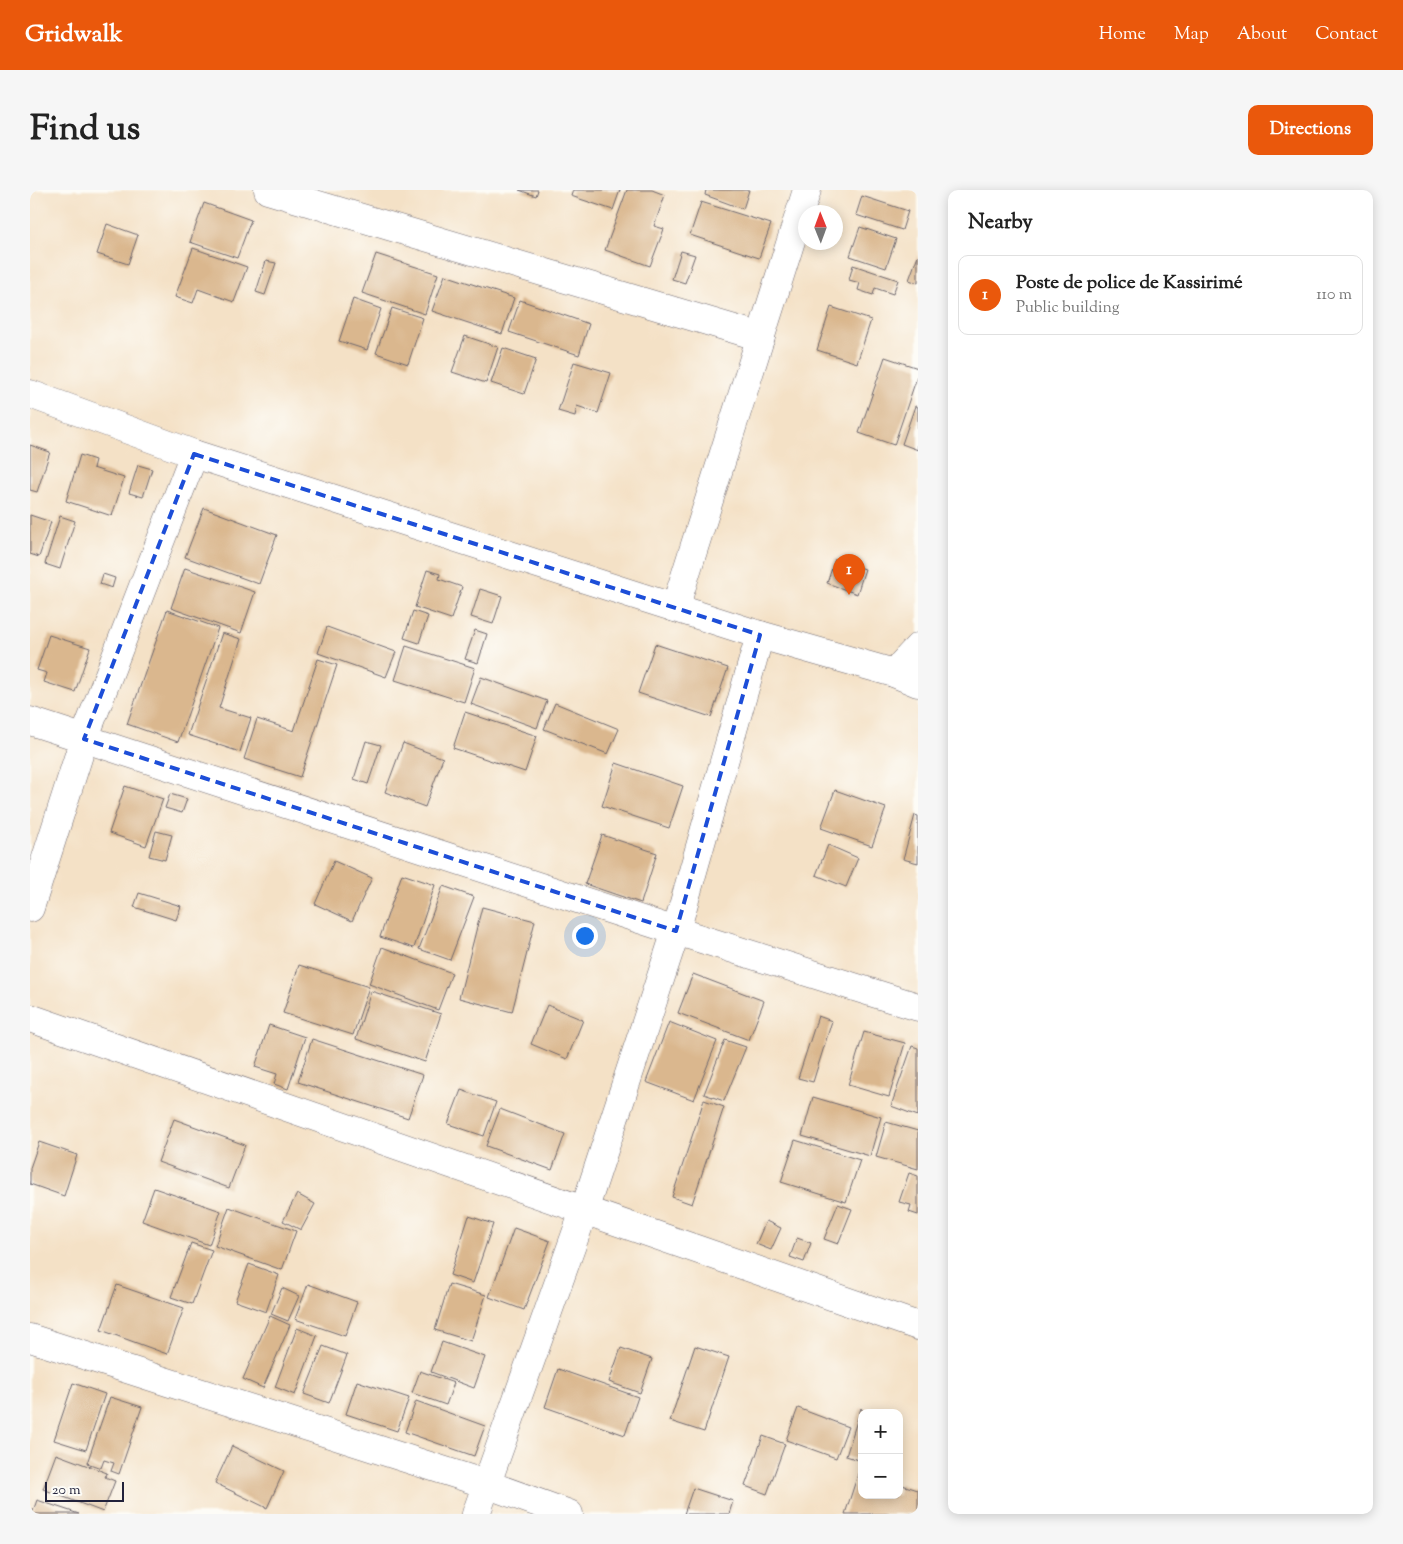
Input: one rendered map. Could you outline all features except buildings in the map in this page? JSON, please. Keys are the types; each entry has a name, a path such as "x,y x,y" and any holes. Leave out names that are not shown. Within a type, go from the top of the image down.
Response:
{"street":[{"path":"268,190 761,337"},
{"path":"675,608 807,190"},
{"path":"30,394 194,454 760,635 906,678 918,647"},
{"path":"30,908 84,739 194,454"},
{"path":"476,1514 584,1211 676,932 760,635"},
{"path":"30,721 676,932 918,1008"},
{"path":"30,1018 918,1326"},
{"path":"30,1338 486,1484 569,1514"}],"highlighted area":[{"path":"194,454 760,635 676,931 84,739"}],"place":[{"name":"Poste de police de Kassirimé","path":"849,595"}]}
